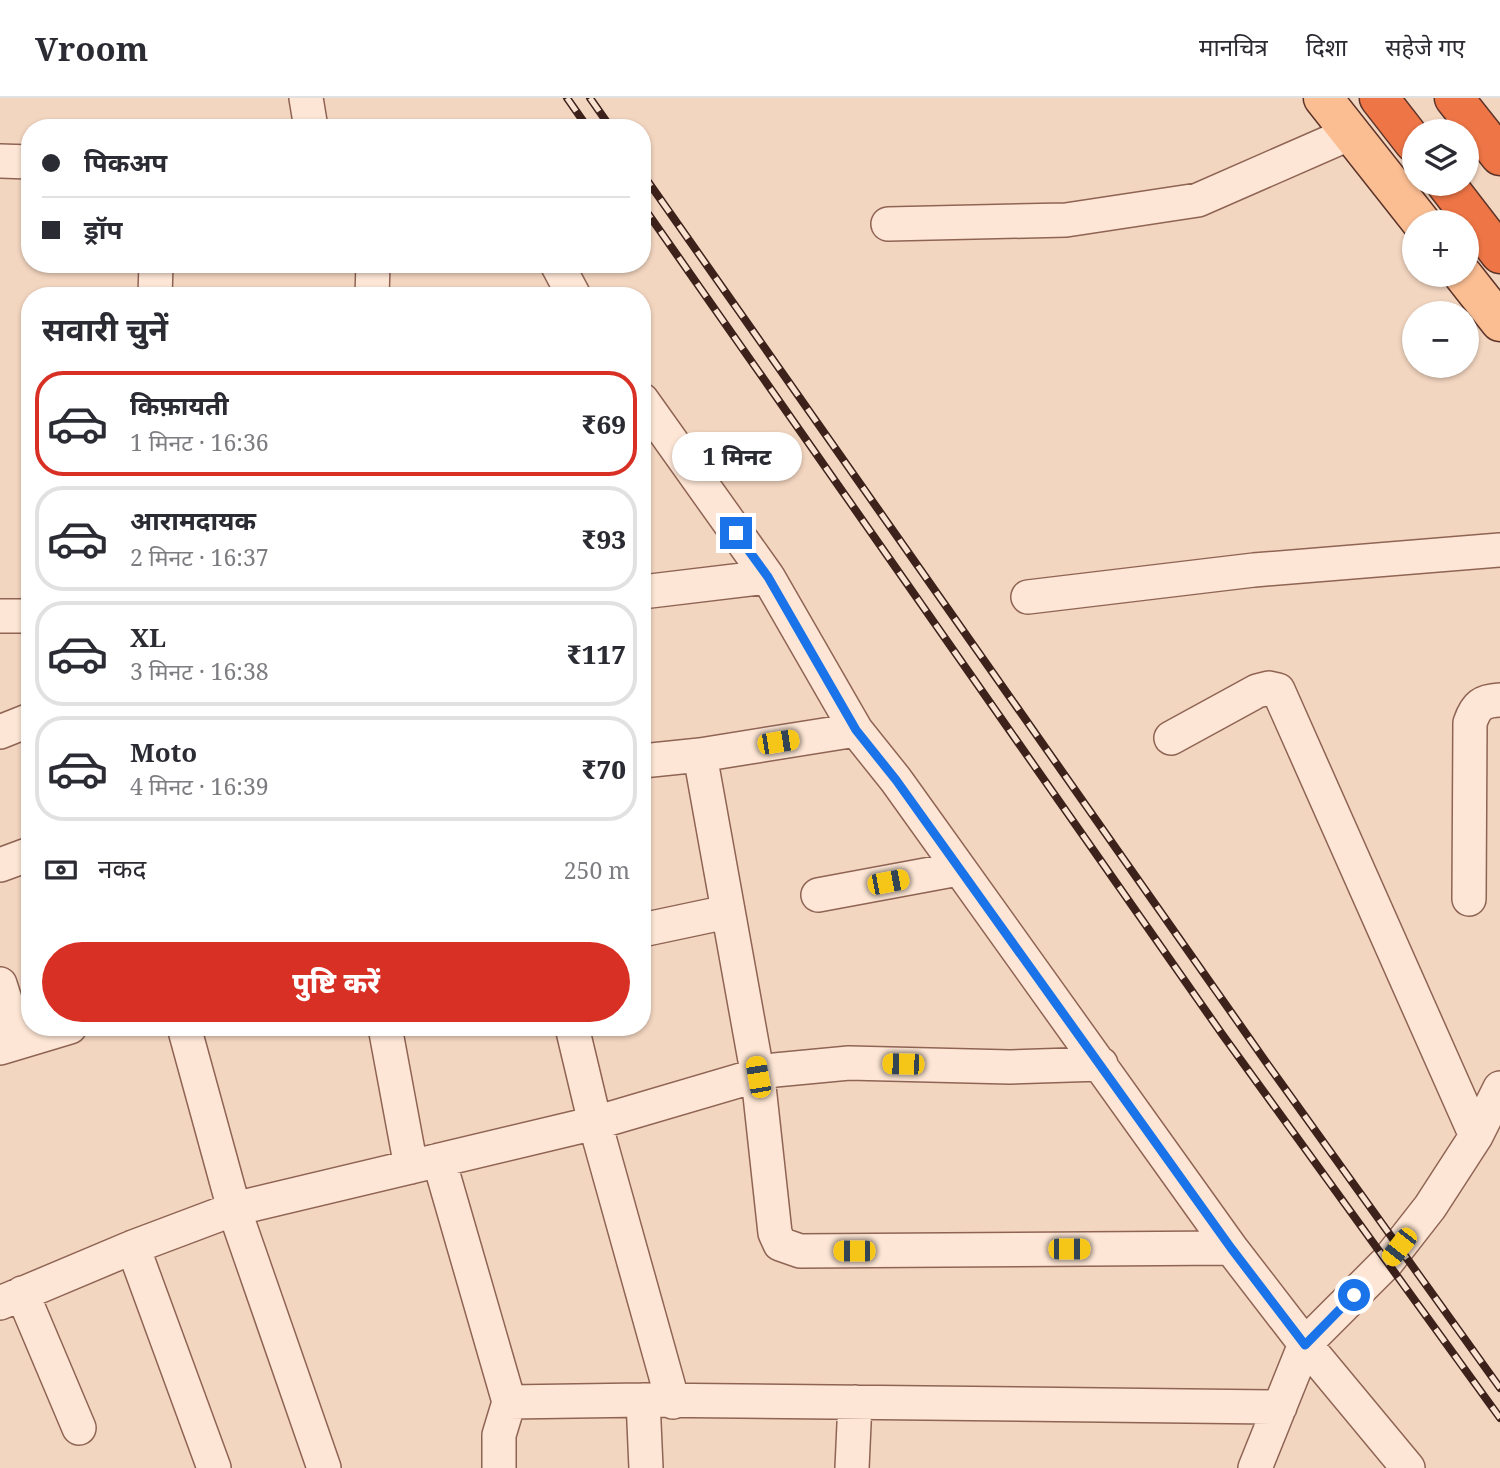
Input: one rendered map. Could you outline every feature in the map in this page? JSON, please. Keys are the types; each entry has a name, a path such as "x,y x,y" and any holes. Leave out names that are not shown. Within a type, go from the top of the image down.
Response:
{"highway":[{"path":"1379,98 1402,128"},
{"path":"1454,98 1500,156"},
{"path":"1455,196 1500,254"}],"main road":[{"path":"1323,98 1411,210"},
{"path":"1472,287 1500,322"}],"street":[{"path":"306,98 310,119"},
{"path":"888,224 1066,219 1198,200 1351,134"},
{"path":"0,161 21,162"},
{"path":"651,413 768,577 856,730 896,780 1231,1248 1399,1463"},
{"path":"1028,597 1254,570 1500,550"},
{"path":"651,591 768,577"},
{"path":"0,616 21,616"},
{"path":"1171,738 1257,691 1269,688 1278,690 1476,1136"},
{"path":"1469,899 1471,723 1475,709 1484,701 1500,700"},
{"path":"0,732 21,724"},
{"path":"651,760 856,730"},
{"path":"700,755 758,1077 775,1233 780,1244 787,1249 800,1251 1231,1248"},
{"path":"0,865 21,857"},
{"path":"818,895 958,869"},
{"path":"651,928 727,912"},
{"path":"0,984 9,1044 37,1036"},
{"path":"186,1036 234,1209 324,1468"},
{"path":"387,1036 425,1163 509,1402 499,1435 499,1468"},
{"path":"574,1036 658,1401 646,1468"},
{"path":"79,1428 11,1298 133,1247 234,1209 595,1123 775,1070 811,1064 1010,1067 1101,1064"},
{"path":"1255,1468 1305,1345 1387,1262 1430,1207 1476,1136 1500,1088"},
{"path":"133,1247 215,1468"},
{"path":"509,1402 855,1402 1280,1407"},
{"path":"852,1468 855,1402"}],"railway":[{"path":"567,98 582,119"},
{"path":"590,98 605,119"},
{"path":"651,186 1266,1062 1500,1388"},
{"path":"651,218 1222,1034 1500,1418"}],"route":[{"path":"736,533 768,577 856,730 896,780 1231,1248 1305,1345 1354,1295"}]}
